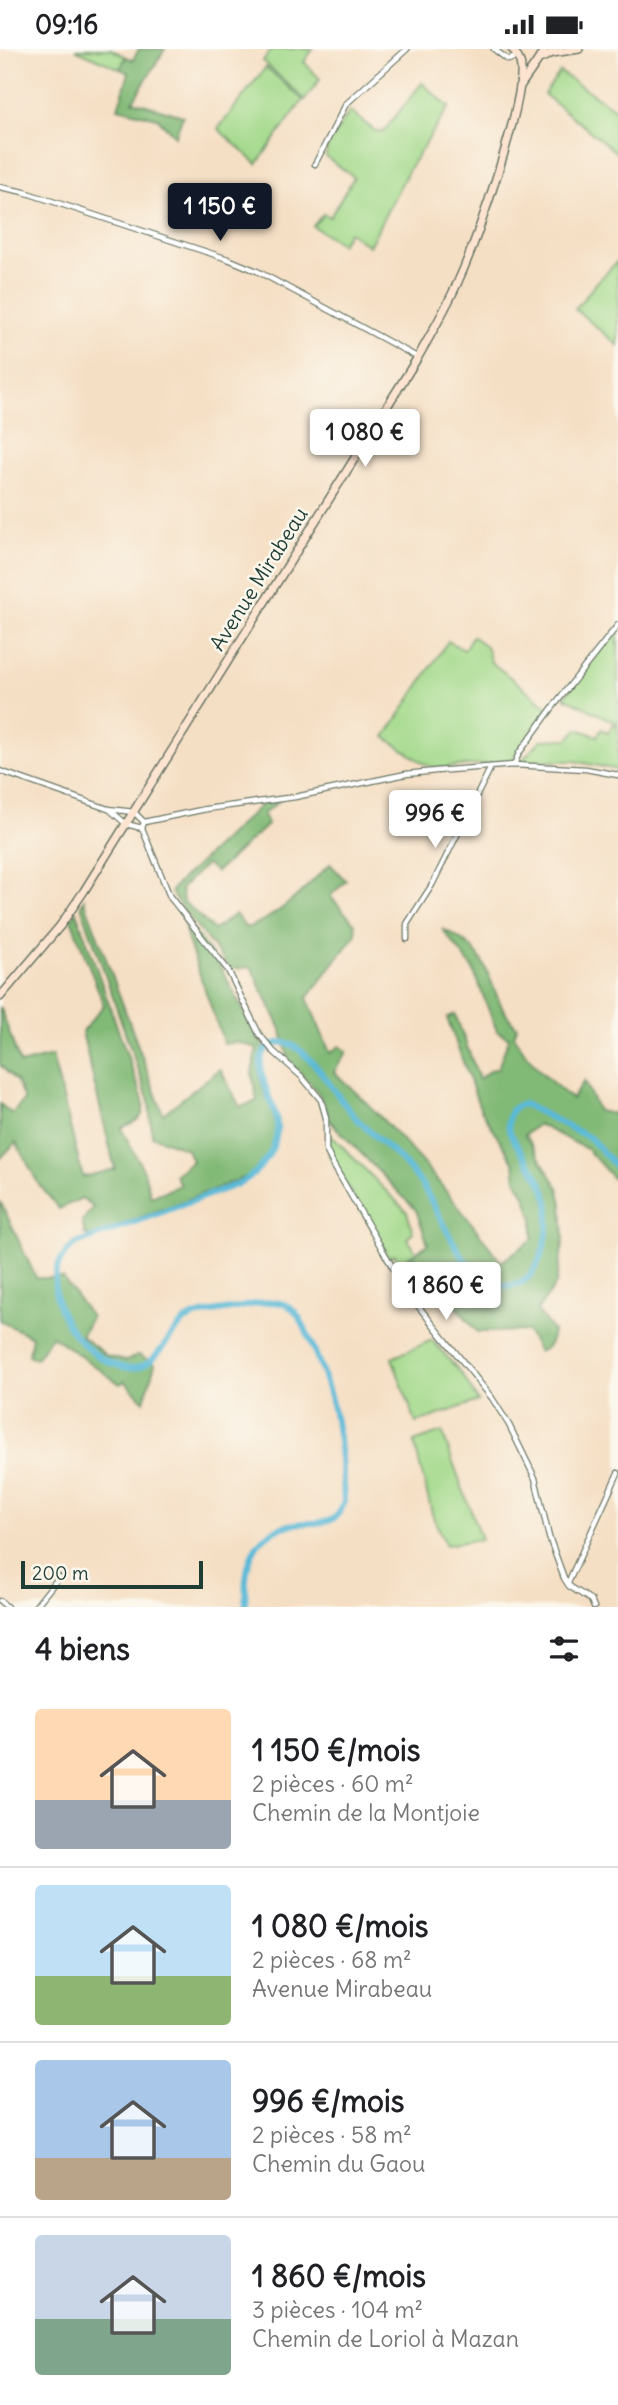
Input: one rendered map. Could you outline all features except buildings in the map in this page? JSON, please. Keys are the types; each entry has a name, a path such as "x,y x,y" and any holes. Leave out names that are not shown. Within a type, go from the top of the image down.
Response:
{"main road":[{"path":"519,89 544,49"},
{"path":"516,53 529,64 552,53 579,49"},
{"path":"516,53 519,89"},
{"name":"Avenue Mirabeau","path":"0,997 76,904 418,357 451,297 468,259 496,177 519,89"}],"street":[{"path":"315,164 346,104 407,49"},
{"path":"494,49 508,60 516,53"},
{"path":"0,187 24,192 247,267 341,314 418,357"},
{"path":"514,765 519,753 556,703 618,625"},
{"path":"108,809 127,824 143,825 206,809 295,797 407,774 514,765 586,769 618,775"},
{"path":"407,939 407,924 432,885 491,767"},
{"path":"0,771 108,809 133,813 143,825 170,897 228,970 252,1021 269,1047 302,1077 321,1100 326,1118 327,1150 390,1267 429,1322 492,1398 509,1425 535,1478 549,1537 568,1583 591,1600 594,1607"},
{"path":"568,1583 618,1473"},
{"path":"35,1607 59,1577"},
{"path":"0,1601 7,1607"}],"green space":[{"path":"75,49 111,49 126,57 120,69"},
{"path":"139,49 165,49 133,101 183,116 175,136 157,118 118,108 129,73 120,69 126,57 133,60"},
{"path":"272,49 313,49 304,62 320,79 305,100 263,61"},
{"path":"266,67 303,100 257,164 218,129"},
{"path":"560,72 618,111 618,154 544,94"},
{"path":"422,83 449,107 409,169 369,246 349,232 341,244 313,226 323,214 330,217 354,177 326,157 327,146 350,111 375,131 383,132"},
{"path":"618,261 618,345 575,309"},
{"path":"618,629 618,724 564,697"},
{"path":"472,636 486,646 491,662 549,708 512,760 504,763 434,768 385,737 448,641 464,650"},
{"path":"613,724 618,726 618,770 574,761 521,761 541,740 568,739 578,729 597,736 602,729 608,733"},
{"path":"279,801 263,814 267,825 216,872 206,864 181,888 183,901 214,930 235,914 246,928 281,909 330,864 346,881 330,896 355,924 356,934 307,998 330,1053 340,1046 347,1052 334,1072 422,1163 501,1262 533,1239 533,1219 525,1195 516,1180 514,1163 480,1108 447,1018 455,1014 479,1079 498,1068 509,1038 497,1031 472,967 442,929 474,950 489,974 506,1014 517,1027 514,1036 540,1070 572,1099 584,1081 598,1111 612,1114 618,1107 618,1184 587,1149 538,1124 525,1135 558,1187 562,1204 564,1238 556,1284 537,1311 553,1331 552,1338 546,1348 539,1352 527,1331 477,1332 455,1305 430,1287 407,1259 428,1244 416,1210 327,1118 327,1111 318,1092 289,1061 281,1029 251,967 230,969 173,896 171,891 176,885 263,803"},
{"path":"84,899 163,1114 220,1069 240,1107 257,1101 252,1073 257,1048 237,1042 224,1044 187,938 182,915 221,968 264,1049 260,1076 275,1125 270,1149 251,1175 90,1237 85,1234 82,1222 93,1207 82,1198 59,1209 38,1183 16,1142 0,1159 0,1104 12,1114 24,1100 17,1082 0,1065 0,1006 20,1064 52,1056 83,1177 115,1169 82,1032 104,1005 71,919 76,911 143,1100 143,1112 139,1119 121,1128 144,1171 151,1197 180,1185 175,1175 192,1161 187,1149 152,1136 149,1101 81,905"},
{"path":"329,1133 407,1212 413,1232 407,1238 416,1252 399,1262 395,1255 389,1257 329,1156"},
{"path":"0,1201 36,1278 63,1278 91,1317 81,1336 107,1356 125,1361 139,1355 155,1364 144,1401 125,1381 120,1384 52,1336 36,1359 29,1355 32,1337 0,1321"},
{"path":"432,1340 462,1374 478,1401 416,1423 392,1358"},
{"path":"442,1432 481,1539 446,1545 433,1517 414,1442"}],"waterway":[{"path":"246,1607 246,1581 251,1556 265,1537 290,1525 329,1521 340,1511 344,1502 339,1439 332,1402 301,1320 294,1310 273,1302 203,1314 185,1321 148,1363 131,1368 111,1363 93,1352 77,1337 64,1318 57,1298 55,1278 61,1260 76,1244 249,1178 269,1155 276,1137 276,1117 261,1065 262,1055 268,1048 280,1043 293,1046 306,1055 355,1117 407,1167 422,1185 471,1269 492,1282 513,1285 527,1278 540,1258 548,1230 546,1194 539,1177 509,1130 509,1117 515,1107 524,1104 590,1138 618,1169"}]}
